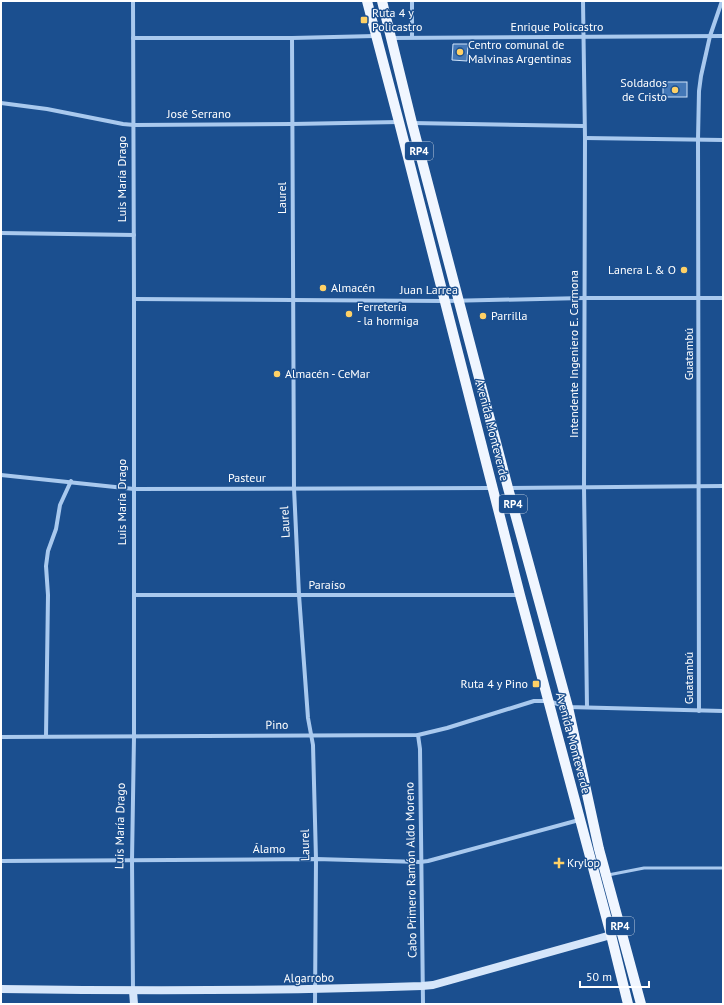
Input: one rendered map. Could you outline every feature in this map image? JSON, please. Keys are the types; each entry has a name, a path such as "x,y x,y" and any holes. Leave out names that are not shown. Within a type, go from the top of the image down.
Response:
{"main road":[{"name":"Avenida Monteverde","path":"367,1 494,488 520,594 628,1004"},
{"name":"Avenida Monteverde","path":"382,1 412,123 508,488 568,707 600,849 641,1004"}],"street":[{"name":"Luis María Drago","path":"133,1 134,737 132,860 134,1004"},
{"path":"412,1 412,37"},
{"name":"Intendente Ingeniero E. Carmona","path":"583,1 585,138 584,488 587,707"},
{"name":"Guatambú","path":"699,711 699,91 710,36 722,1"},
{"path":"133,38 292,38 376,36"},
{"name":"Enrique Policastro","path":"392,38 723,36"},
{"name":"Laurel","path":"292,38 294,488 299,595 308,718 313,745 316,859 315,1004"},
{"name":"José Serrano","path":"1,103 40,108 134,125 399,122"},
{"path":"412,123 584,126"},
{"path":"585,138 723,140"},
{"path":"1,233 134,235"},
{"name":"Juan Larrea","path":"134,299 445,301 584,298 723,298"},
{"name":"Pasteur","path":"1,476 71,481 134,489 494,488"},
{"path":"46,736 48,595 46,566 48,550 56,529 60,505 71,481"},
{"path":"508,488 723,486"},
{"name":"Paraíso","path":"134,595 520,594"},
{"name":"Pino","path":"1,737 418,735 447,728 534,701 548,701"},
{"path":"548,701 568,707 723,711"},
{"name":"Cabo Primero Ramón Aldo Moreno","path":"418,735 420,749 420,862 423,1004"},
{"name":"Álamo","path":"1,861 316,859 420,862 580,820"},
{"name":"Algarrobo","path":"1,989 133,991 315,990 422,986 433,985 611,935"}],"lane":[{"path":"607,875 644,868 723,868"}],"building":[{"name":"Centro comunal de Malvinas Argentinas","path":"453,44 468,44 467,61 452,60"},
{"name":"Soldados de Cristo","path":"663,82 687,82 687,97 663,97"}],"place":[{"name":"Ruta 4 y Policastro","path":"364,20"},
{"name":"Centro comunal de Malvinas Argentinas","path":"460,52"},
{"name":"Soldados de Cristo","path":"675,90"},
{"name":"Lanera L & O","path":"684,270"},
{"name":"Almacén","path":"323,288"},
{"name":"Ferretería - la hormiga","path":"349,314"},
{"name":"Parrilla","path":"483,316"},
{"name":"Almacén - CeMar","path":"277,374"},
{"name":"Ruta 4 y Pino","path":"536,684"},
{"name":"Krylop","path":"559,863"}]}
